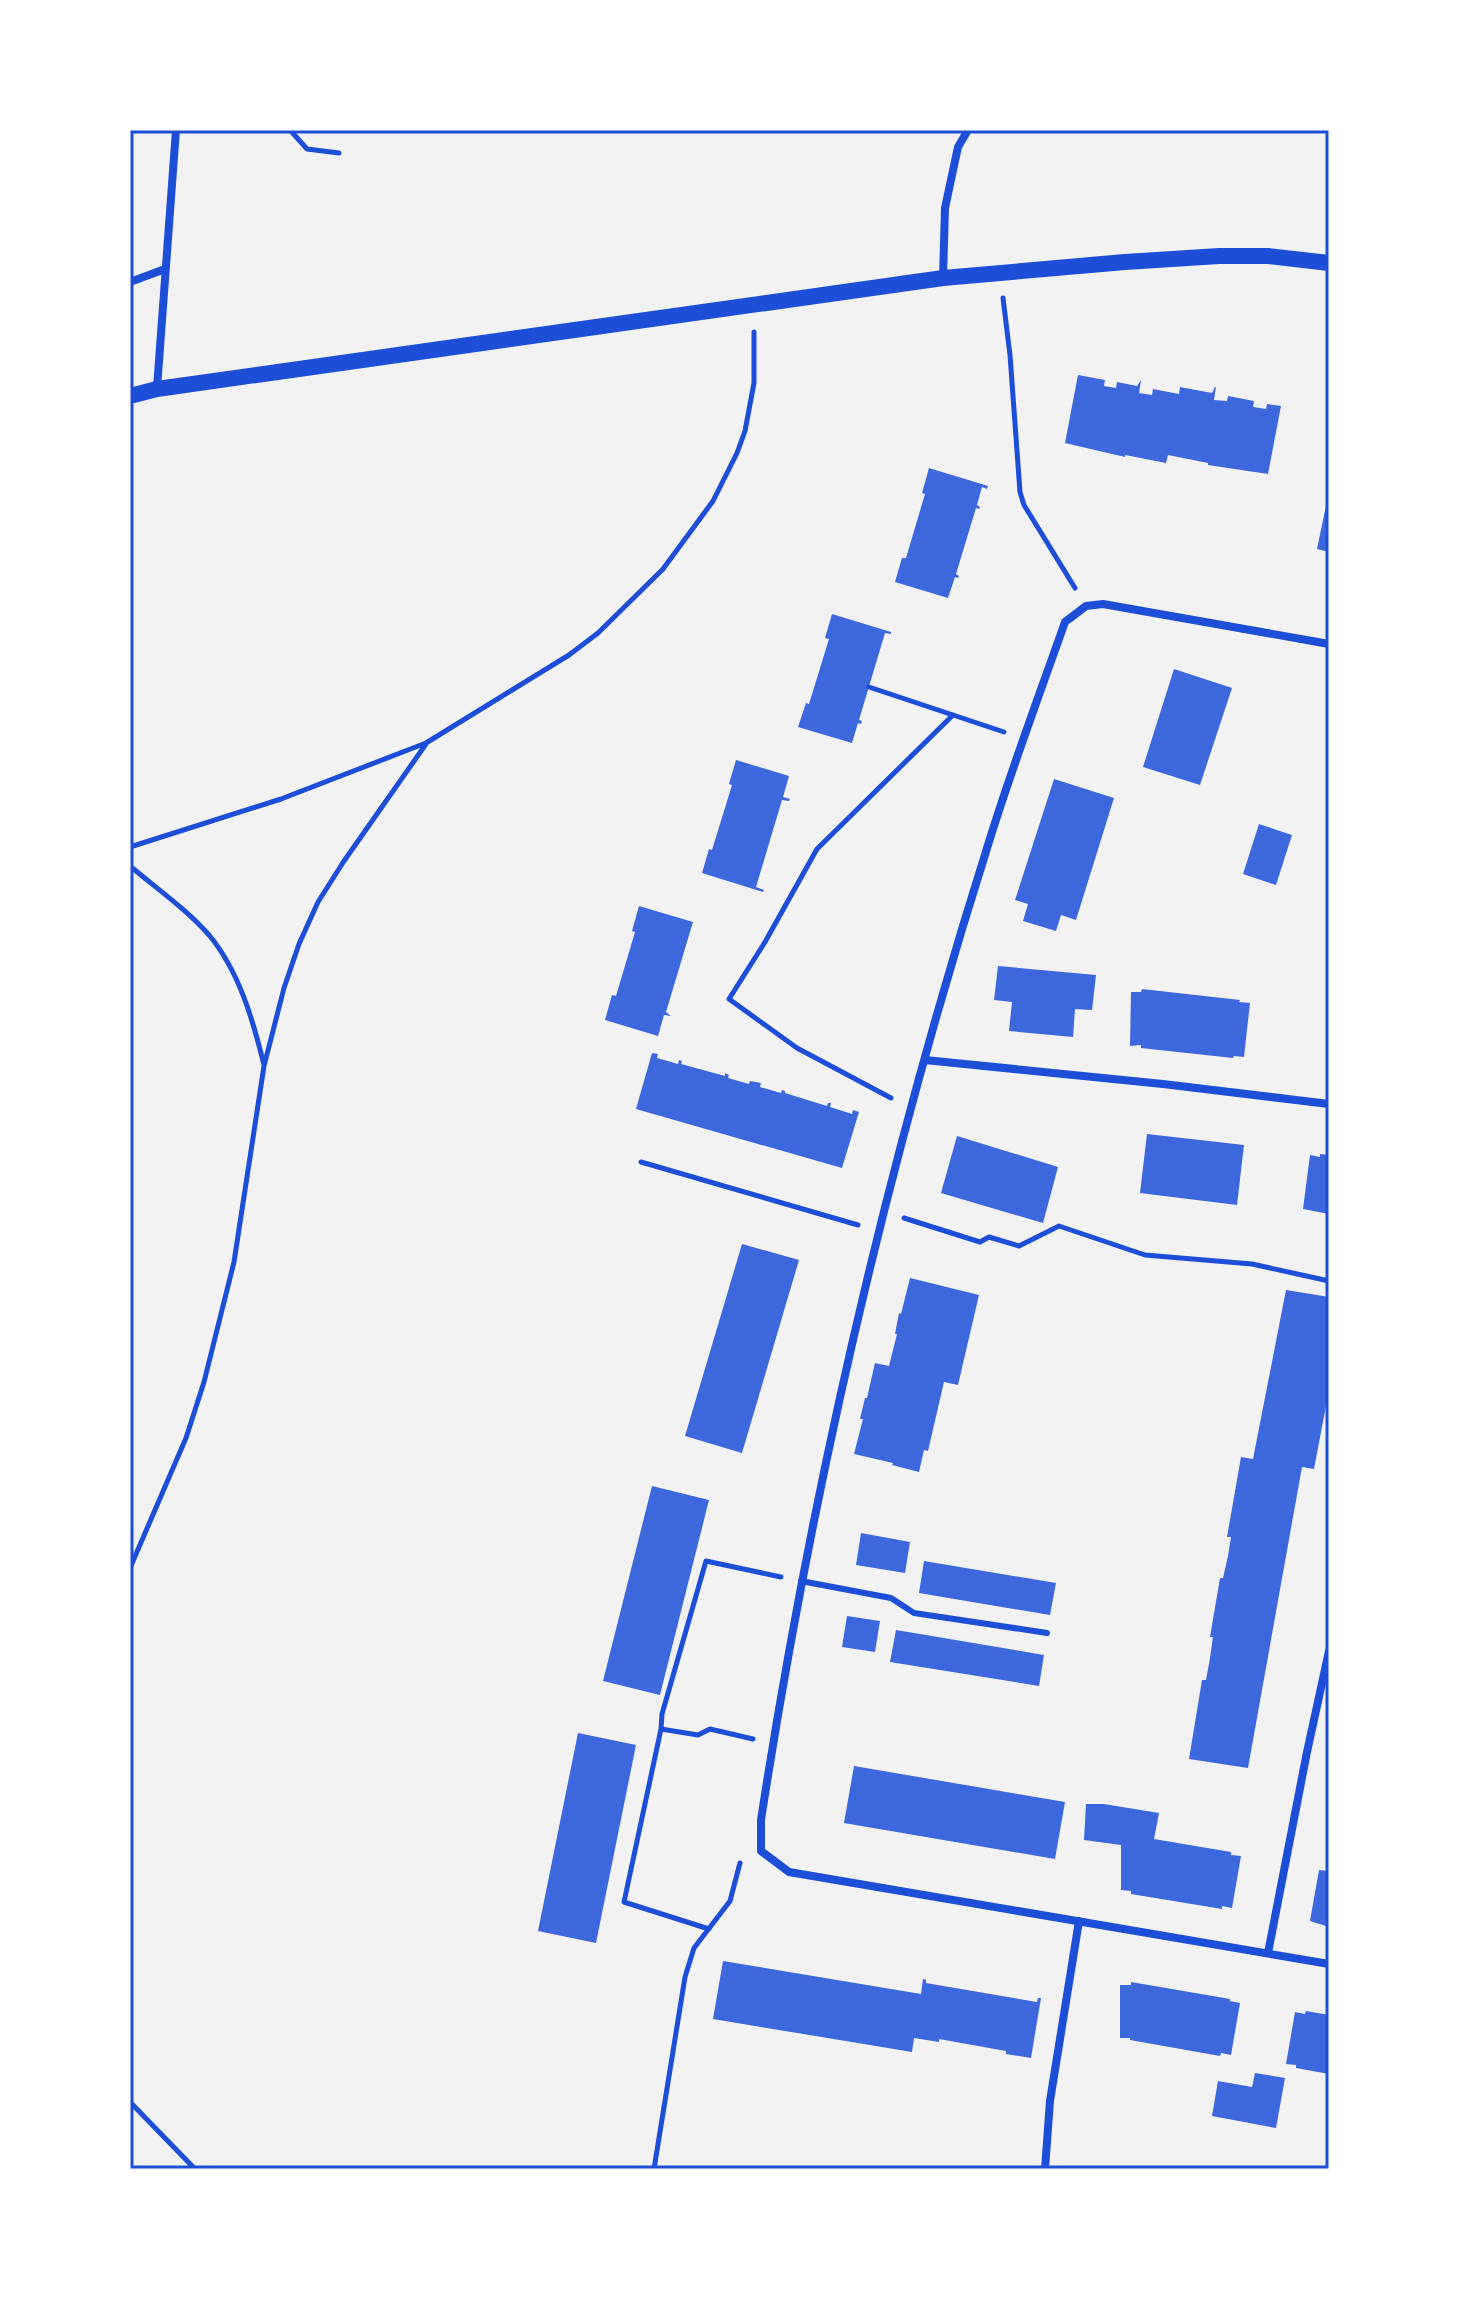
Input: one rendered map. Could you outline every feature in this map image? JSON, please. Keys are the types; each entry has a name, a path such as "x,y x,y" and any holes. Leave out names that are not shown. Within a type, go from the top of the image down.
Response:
{"main road":[{"path":"130,396 157,389 943,278 1219,256 1268,256 1329,263"}],"street":[{"path":"157,389 176,130"},
{"path":"943,278 945,208 958,147 968,130"},
{"path":"130,282 165,269"},
{"path":"1329,644 1103,604 1086,606 1065,622 988,843 879,1230 836,1409 801,1581 761,1820 761,1851 789,1872 1329,1964"},
{"path":"925,1060 1329,1104"},
{"path":"1268,1953 1329,1651"},
{"path":"1045,2169 1050,2101 1079,1921"}],"lane":[{"path":"801,1581 891,1598 914,1613 1047,1633"}],"path":[{"path":"290,130 307,149 339,153"},
{"path":"1000,274 1010,355 1020,492 1024,505 1086,606"},
{"path":"130,847 266,804 426,743 569,655 598,633 643,591 692,532 713,501 737,453 745,431 754,383 753,303"},
{"path":"869,687 1024,739"},
{"path":"912,1109 797,1048 729,999 817,849 953,715"},
{"path":"130,1568 186,1438 204,1382 234,1262 264,1066 284,988 308,920 344,861 426,743"},
{"path":"130,866 210,937 229,966 253,1020 264,1066"},
{"path":"641,1162 879,1230"},
{"path":"884,1211 980,1242 989,1237 1019,1246 1059,1226 1145,1255 1252,1264 1329,1281"},
{"path":"709,1929 624,1902 662,1714 706,1561 801,1581"},
{"path":"661,1729 698,1735 710,1729 773,1745"},
{"path":"654,2169 685,1977 694,1948 730,1901 741,1857 761,1851"},
{"path":"130,2102 195,2169"}],"building":[{"path":"1078,375 1105,380 1104,386 1116,388 1117,382 1137,386 1141,380 1139,393 1152,395 1153,389 1179,394 1180,387 1212,393 1216,387 1214,400 1227,401 1228,396 1254,401 1253,407 1266,409 1267,404 1281,406 1268,474 1168,455 1166,463 1125,457 1065,443"},
{"path":"929,468 988,486 987,489 982,487 977,505 980,507 976,508 956,574 959,576 955,577 948,598 895,582 902,558 906,558 925,494 922,493"},
{"path":"1329,496 1329,552 1317,549"},
{"path":"832,614 891,632 885,633 859,720 862,721 858,723 852,743 798,727 806,703 809,704 829,639 825,638"},
{"path":"1174,669 1232,688 1200,785 1143,767"},
{"path":"736,760 789,776 783,797 790,799 782,800 756,887 763,892 702,873 732,785 729,784"},
{"path":"1054,779 1114,798 1076,920 1061,915 1056,931 1023,921 1028,904 1015,900"},
{"path":"1259,824 1292,835 1276,885 1243,874"},
{"path":"639,906 693,922 666,1012 671,1016 664,1015 658,1036 605,1020 612,995 616,996 635,932 632,931"},
{"path":"998,966 1096,975 1092,1010 1075,1009 1073,1037 1009,1031 1012,1002 994,1000"},
{"path":"1142,989 1250,1003 1244,1057 1130,1046 1131,992 1141,992"},
{"path":"652,1053 658,1054 657,1058 678,1064 679,1060 681,1064 725,1076 725,1073 729,1075 728,1078 749,1084 750,1081 761,1083 760,1087 781,1093 782,1090 827,1106 831,1103 830,1107 852,1114 853,1110 859,1112 842,1168 636,1109"},
{"path":"1147,1134 1244,1145 1237,1205 1140,1193"},
{"path":"957,1136 1058,1167 1043,1223 941,1193"},
{"path":"1320,1154 1329,1155 1329,1214 1303,1209 1310,1155 1320,1157"},
{"path":"742,1244 799,1260 742,1453 685,1436"},
{"path":"910,1278 979,1295 958,1385 944,1382 928,1451 924,1450 919,1472 854,1454 875,1363 889,1366 899,1313"},
{"path":"1286,1290 1329,1297 1329,1390 1314,1469 1302,1467 1248,1768 1189,1759 1202,1680 1206,1680 1210,1658 1213,1637 1210,1637 1220,1578 1223,1578 1228,1556 1231,1537 1227,1537 1241,1457 1253,1459"},
{"path":"652,1486 709,1500 660,1695 603,1681"},
{"path":"861,1533 910,1542 905,1573 856,1565"},
{"path":"924,1561 1056,1583 1050,1615 919,1593"},
{"path":"847,1616 880,1621 875,1652 842,1647"},
{"path":"896,1630 1044,1655 1039,1686 890,1662"},
{"path":"578,1733 636,1745 596,1943 538,1931"},
{"path":"854,1766 1065,1802 1055,1859 844,1823"},
{"path":"1086,1804 1159,1813 1154,1839 1241,1856 1232,1908 1222,1906 1222,1909 1121,1890 1121,1845 1084,1840"},
{"path":"1319,1870 1329,1871 1329,1927 1310,1921"},
{"path":"723,1961 921,1994 923,1979 926,1983 1037,2002 1041,1998 1031,2058 939,2039 939,2042 914,2038 912,2052 713,2019"},
{"path":"1131,1982 1240,2003 1231,2055 1221,2053 1220,2056 1120,2038 1120,1985 1131,1985"},
{"path":"1306,2011 1329,2015 1329,2074 1286,2064 1295,2012 1305,2014"},
{"path":"1255,2073 1285,2078 1276,2128 1212,2116 1218,2081 1252,2087"}]}
